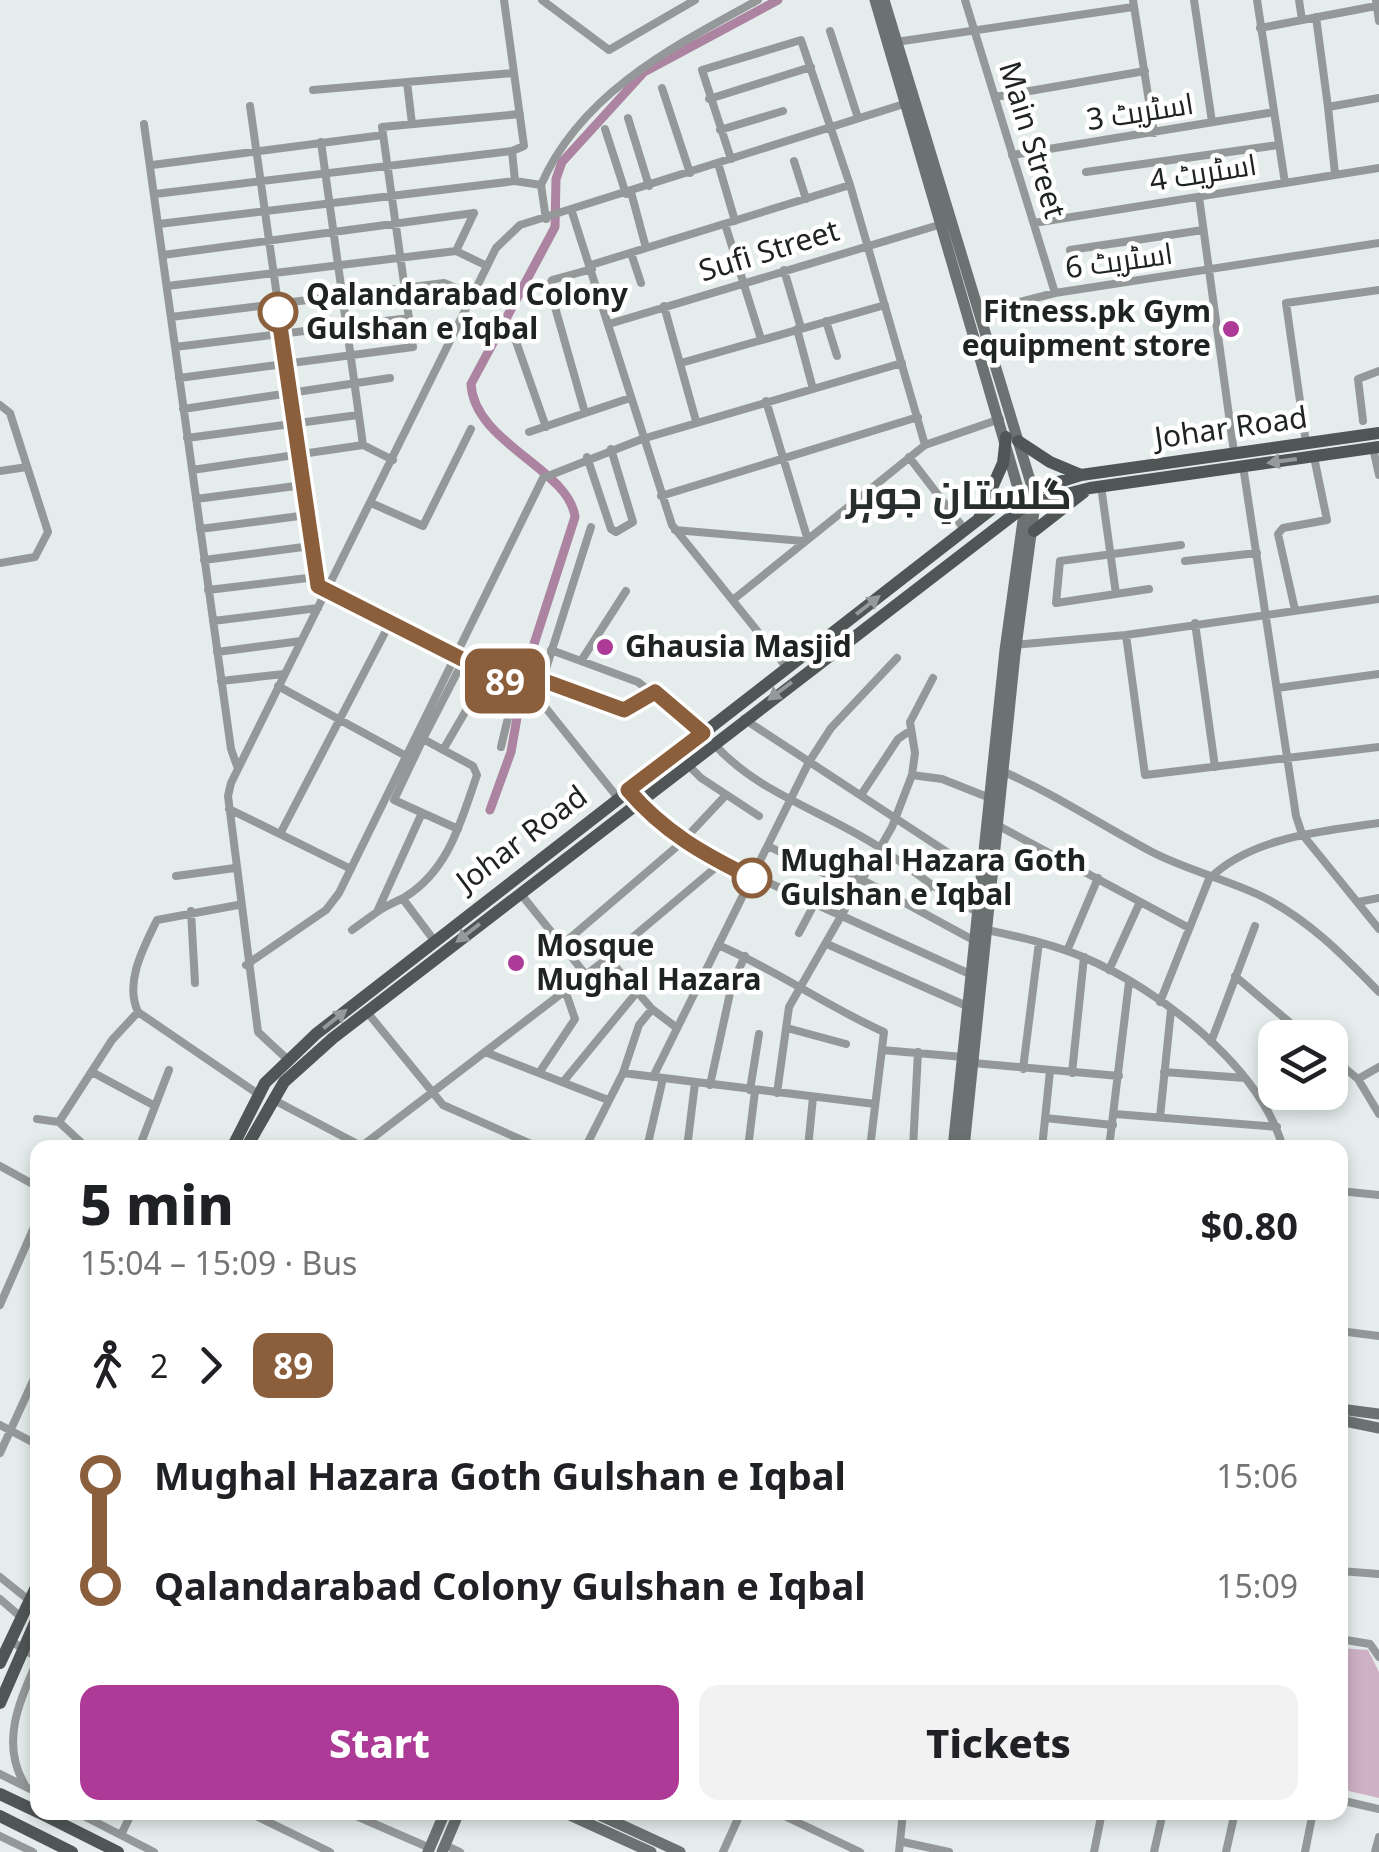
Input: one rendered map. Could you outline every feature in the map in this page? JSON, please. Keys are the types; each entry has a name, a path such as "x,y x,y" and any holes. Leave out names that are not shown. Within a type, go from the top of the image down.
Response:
{"main road":[{"name":"Johar Road","path":"237,1140 286,1059 433,939 708,738 786,668 971,526 1081,475 1379,434"},
{"path":"971,526 997,482 1012,439 1081,475"},
{"name":"Johar Road","path":"249,1140 265,1097 520,893 628,796 686,763 708,738 744,719 1030,499 1376,448"},
{"path":"1034,531 1095,487"},
{"path":"0,1702 8,1652 30,1602"},
{"path":"8,1652 30,1626"},
{"path":"0,1794 30,1808"},
{"path":"0,1816 67,1851"},
{"path":"54,1820 118,1852"}],"street":[{"path":"155,194 324,170 512,151 524,146 504,0"},
{"path":"542,0 609,50 694,0"},
{"path":"548,219 541,186 562,149 618,86 660,54 758,0"},
{"path":"875,0 1000,419 1012,439"},
{"path":"884,0 905,96 980,312 1030,499 1034,531 1011,645 997,825 978,912 968,1007 964,1140"},
{"name":"Main Street","path":"966,0 1055,293"},
{"path":"1194,0 1212,122"},
{"path":"1257,0 1285,183"},
{"path":"1299,0 1302,20"},
{"path":"1339,0 1341,12"},
{"path":"1260,28 1376,3 1379,21"},
{"path":"896,42 1133,4 1154,133"},
{"path":"1316,17 1335,174"},
{"path":"830,31 858,118"},
{"path":"730,159 701,74 704,68 797,40 802,42 868,244 925,446"},
{"path":"710,99 812,67"},
{"path":"994,97 1145,70"},
{"path":"313,90 514,73"},
{"path":"407,82 412,124"},
{"path":"662,88 690,173"},
{"path":"286,1059 258,1032 238,904 228,796 237,766 487,266 510,231 858,118 905,96"},
{"path":"1328,107 1379,98"},
{"path":"250,106 318,586 457,653 533,695 628,796 682,842 752,878 972,975"},
{"path":"720,130 783,111"},
{"name":"اسٹریٹ 3","path":"1012,155 1274,112"},
{"path":"179,378 413,347 382,127 520,114"},
{"path":"628,118 649,186"},
{"path":"144,124 221,681 237,766"},
{"path":"605,130 646,248"},
{"path":"152,164 383,136"},
{"path":"321,142 362,445"},
{"path":"1086,172 1278,145"},
{"path":"512,151 515,181"},
{"path":"794,162 806,199"},
{"path":"718,163 761,339"},
{"name":"اسٹریٹ 4","path":"1034,223 1379,168"},
{"path":"159,224 515,181 541,186"},
{"path":"585,413 549,286 552,280 850,185"},
{"path":"1199,197 1234,452"},
{"path":"163,255 474,213 456,250"},
{"path":"570,213 592,267 642,438 676,530 786,668"},
{"name":"Sufi Street","path":"609,324 942,224"},
{"path":"1070,250 1203,230"},
{"name":"اسٹریٹ 6","path":"980,312 1055,293 1379,244"},
{"path":"167,286 456,250 487,266"},
{"path":"631,253 641,283"},
{"path":"784,270 813,389"},
{"path":"171,317 444,283 473,295"},
{"path":"1306,443 1286,302 1379,290"},
{"path":"681,363 885,305"},
{"path":"664,306 696,421"},
{"path":"175,347 409,318"},
{"path":"826,321 836,356"},
{"path":"514,333 546,427"},
{"path":"246,966 326,910 351,868 546,476 642,438 902,363"},
{"path":"1363,420 1358,379 1379,370"},
{"path":"184,408 390,378"},
{"path":"529,432 630,398"},
{"path":"766,401 805,539"},
{"path":"0,405 10,413 48,532 46,543 35,557 0,563"},
{"path":"188,438 358,415"},
{"path":"662,496 918,417"},
{"path":"734,599 925,446 1000,419"},
{"path":"371,503 424,526 470,429"},
{"path":"192,470 362,445 393,460"},
{"path":"1376,448 1379,474"},
{"path":"587,457 611,529 616,532 633,522 611,449"},
{"path":"1295,610 1278,534 1283,528 1327,520 1314,456"},
{"path":"909,457 971,526"},
{"path":"1242,466 1302,834 1379,929"},
{"path":"0,471 28,468"},
{"path":"196,499 303,486"},
{"path":"1095,487 1116,594"},
{"path":"954,1140 987,930 990,798 1030,499"},
{"path":"200,529 306,515"},
{"path":"533,695 542,680 591,526"},
{"path":"676,530 805,539"},
{"path":"204,560 312,546"},
{"path":"1150,589 1056,604 1060,561 1181,546"},
{"path":"1185,561 1257,553"},
{"path":"208,590 316,577"},
{"path":"582,662 626,591"},
{"path":"1011,645 1126,635 1379,600"},
{"path":"213,621 318,608"},
{"path":"280,834 392,621"},
{"path":"1195,624 1216,767"},
{"path":"1126,635 1143,772 1149,776 1379,747"},
{"path":"217,652 301,640"},
{"path":"551,650 655,692 738,770 879,847 931,885 978,912"},
{"path":"648,1140 658,1078 677,1028 809,762 831,728 897,658"},
{"path":"458,829 394,798 460,667 485,678 514,700 501,746"},
{"path":"221,681 284,674"},
{"path":"1277,688 1379,674"},
{"path":"443,750 485,678"},
{"path":"777,1093 789,1007 896,817 912,775 910,722 933,678"},
{"path":"542,680 624,710 655,692"},
{"path":"278,686 406,756"},
{"path":"744,719 986,876"},
{"path":"861,795 898,739 911,730"},
{"path":"352,930 402,899 443,862 458,829 477,775 473,766 423,740"},
{"path":"686,763 759,816"},
{"path":"1002,770 1209,878 1258,894 1300,918 1379,992"},
{"path":"912,775 942,779 990,798"},
{"path":"562,944 682,842 726,795"},
{"path":"229,809 351,868"},
{"path":"378,912 421,814"},
{"path":"1160,1002 1209,878 1222,866 1302,834 1379,823"},
{"path":"997,825 1190,928"},
{"path":"768,846 828,876"},
{"path":"373,1140 608,958 721,863"},
{"path":"799,933 835,865 975,941"},
{"path":"176,876 234,868"},
{"path":"1066,951 1098,878"},
{"path":"915,908 931,885"},
{"path":"520,893 586,975"},
{"path":"1358,902 1379,898"},
{"path":"402,899 433,939"},
{"path":"1109,970 1140,902"},
{"path":"238,904 157,920 135,974 132,1001 138,1012 265,1097 339,1140"},
{"path":"191,911 195,983"},
{"path":"1210,1042 1254,926"},
{"path":"987,930 1084,957 1160,1002 1210,1042 1244,1078 1277,1126 1281,1140"},
{"path":"1023,1068 1039,942"},
{"path":"718,944 745,956 798,990 884,1032 871,1140"},
{"path":"827,944 968,1007"},
{"path":"710,1085 732,984 745,956"},
{"path":"1072,1073 1084,957"},
{"path":"608,958 652,1008 677,1028"},
{"path":"1236,976 1287,1020"},
{"path":"1110,1140 1129,982"},
{"path":"539,1073 575,1019 565,990"},
{"path":"563,1082 637,992"},
{"path":"590,1140 623,1072 639,1025 652,1008"},
{"path":"1160,1118 1170,1010"},
{"path":"58,1122 112,1040 138,1012"},
{"path":"367,1012 443,1105 522,1140"},
{"path":"788,1028 846,1044"},
{"path":"749,1140 759,1034"},
{"path":"882,1050 1050,1072 1119,1076"},
{"path":"485,1052 608,1100"},
{"path":"913,1140 918,1052"},
{"path":"1358,1079 1379,1067"},
{"path":"143,1140 169,1070"},
{"path":"1348,1071 1358,1079 1379,1114"},
{"path":"92,1072 155,1106"},
{"path":"623,1072 875,1104"},
{"path":"1043,1140 1050,1072"},
{"path":"1164,1072 1244,1078"},
{"path":"688,1140 695,1084"},
{"path":"809,1140 812,1098"},
{"path":"1115,1114 1277,1126"},
{"path":"1045,1118 1113,1125"},
{"path":"37,1119 58,1122 77,1140"},
{"path":"0,1166 30,1183"},
{"path":"1348,1192 1379,1195"},
{"path":"0,1305 30,1236"},
{"path":"1348,1332 1379,1336"},
{"path":"0,1453 30,1387"},
{"path":"1348,1410 1379,1414"},
{"path":"1348,1422 1379,1428"},
{"path":"0,1425 30,1442"},
{"path":"1348,1572 1379,1574"},
{"path":"0,1577 30,1602"},
{"path":"0,1599 22,1618"},
{"path":"1348,1640 1370,1644 1379,1657"},
{"path":"24,1785 12,1761 9,1732 30,1679"},
{"path":"0,1774 30,1788"},
{"path":"1348,1802 1379,1809"},
{"path":"75,1831 78,1820"},
{"path":"93,1820 154,1852"},
{"path":"121,1835 128,1820"},
{"path":"263,1820 330,1852"},
{"path":"375,1820 436,1849 460,1852"},
{"path":"436,1849 443,1820"},
{"path":"436,1849 454,1820"},
{"path":"578,1820 625,1847 651,1852"},
{"path":"610,1820 680,1852"},
{"path":"724,1852 738,1820"},
{"path":"793,1820 860,1852"},
{"path":"899,1852 904,1842 903,1820"},
{"path":"1094,1852 1100,1820"},
{"path":"1154,1852 1160,1820"},
{"path":"1226,1852 1232,1820"},
{"path":"1304,1852 1312,1820"},
{"path":"0,1836 33,1852"},
{"path":"1375,1852 1379,1837"},
{"path":"904,1842 949,1852"}],"shaded area":[{"path":"1348,1649 1368,1650 1379,1672 1379,1798 1348,1791"}],"waterway":[{"path":"490,810 511,752 525,672 575,517 557,484 488,423 476,405 471,384 555,227 556,179 562,162 644,72 778,0"}],"bus line":[{"name":"89","path":"278,312 318,586 457,653 537,697 542,680 624,710 655,692 703,733 628,790 646,812 682,842 752,878"}],"place":[{"name":"Qalandarabad Colony Gulshan e Iqbal","path":"278,312"},
{"name":"Fitness.pk Gym equipment store","path":"1231,329"},
{"name":"Ghausia Masjid","path":"605,647"},
{"name":"Mughal Hazara Goth Gulshan e Iqbal","path":"752,878"},
{"name":"Mosque Mughal Hazara","path":"516,963"}],"district":[{"name":"گلستانِ جوہر","path":"959,495"}]}
